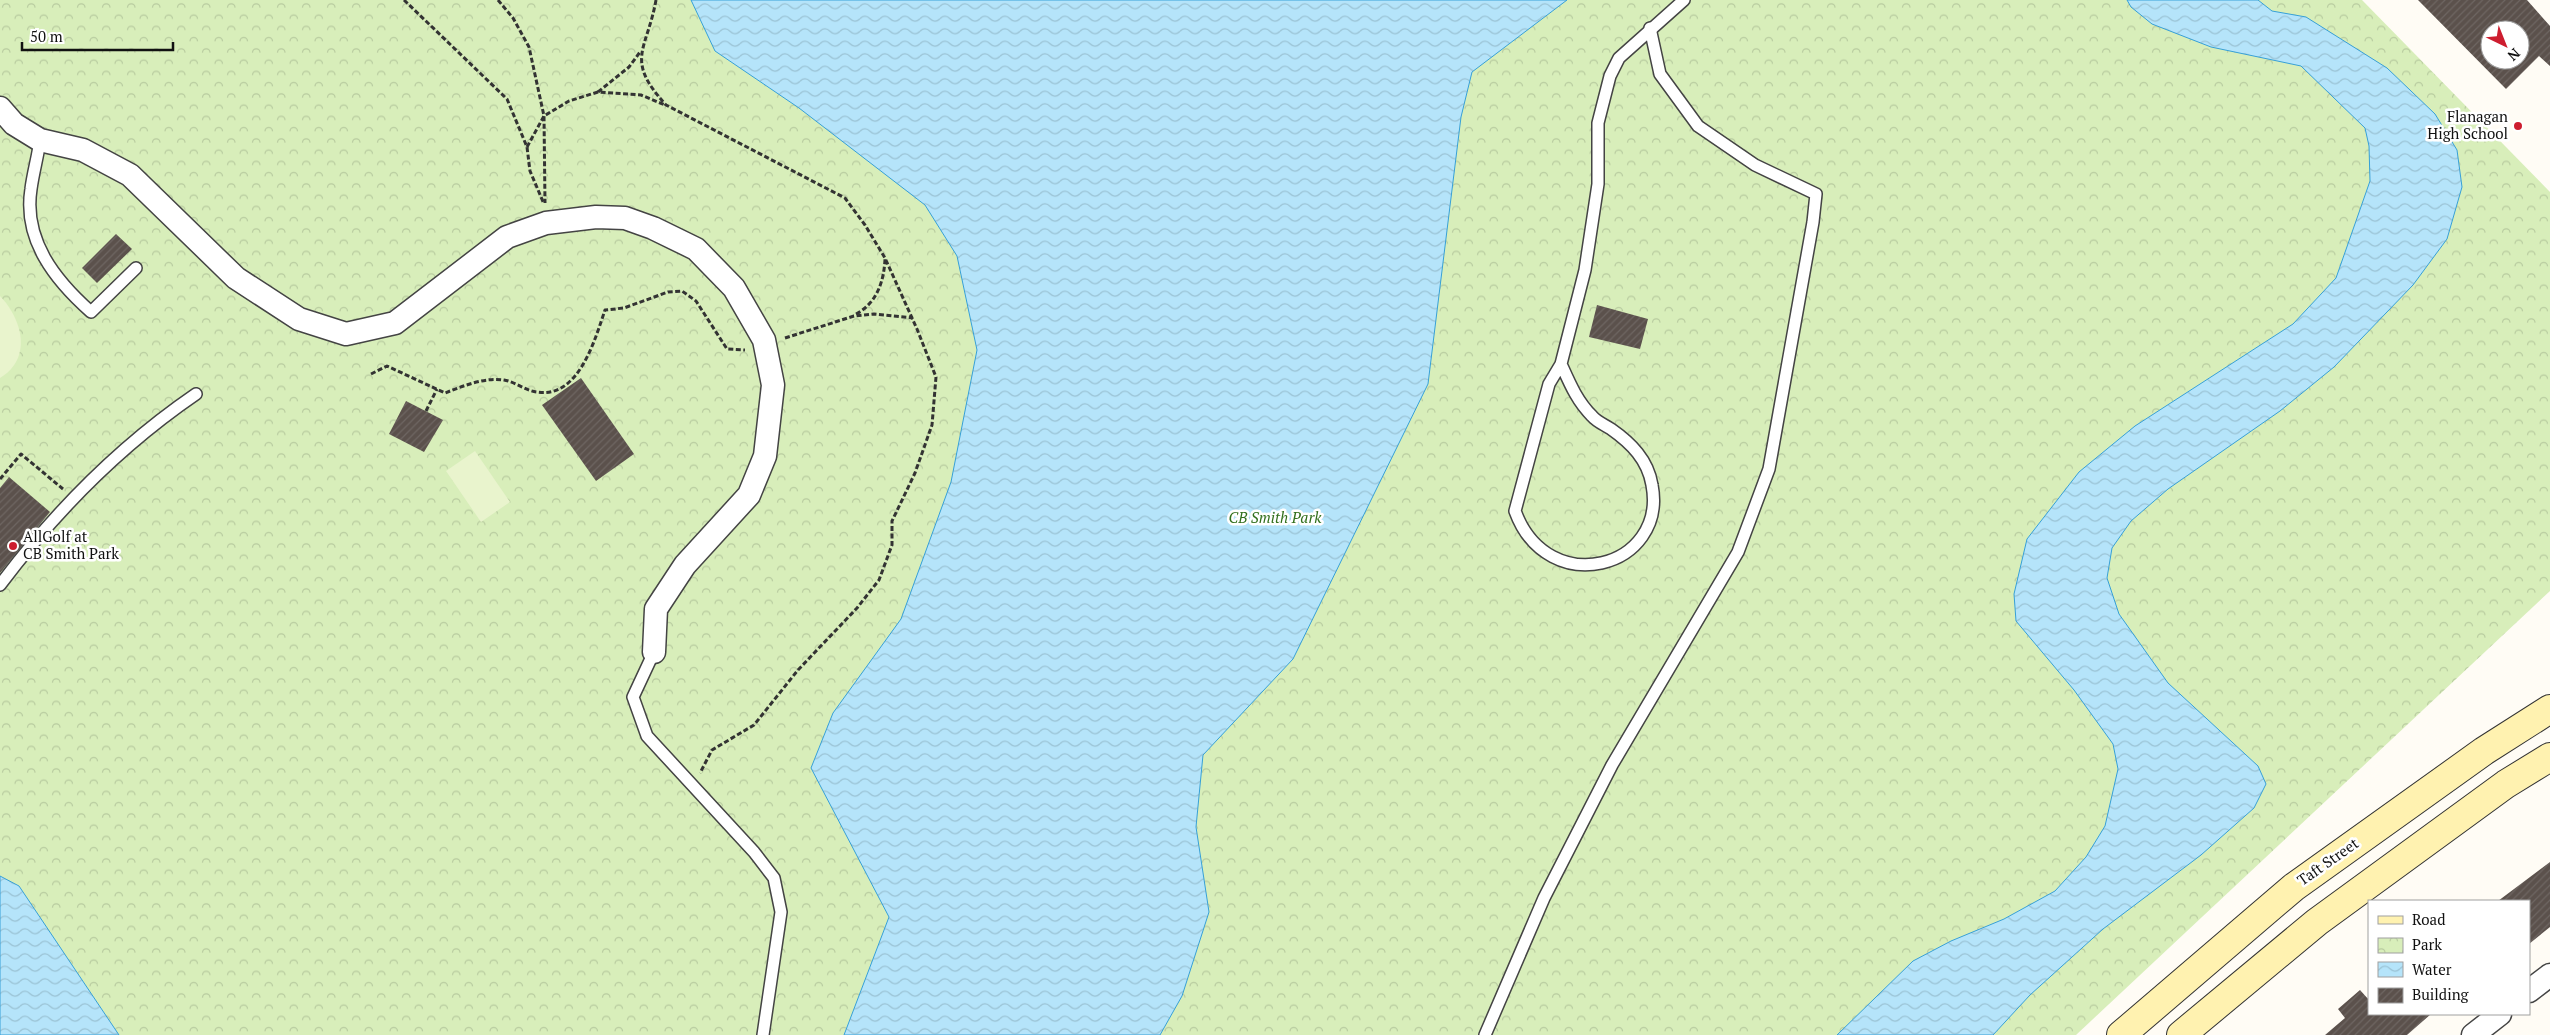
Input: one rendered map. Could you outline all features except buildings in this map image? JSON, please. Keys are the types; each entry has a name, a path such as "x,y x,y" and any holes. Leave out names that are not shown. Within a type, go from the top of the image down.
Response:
{"street":[{"path":"0,108 14,124 40,140 83,150 130,175 236,278 298,320 346,334 395,323 507,237 546,223 596,217 626,218 653,228 696,249 734,288 764,340 773,385 765,456 749,495 685,564 656,610 654,652"},
{"name":"Taft Street","path":"2121,1035 2294,886 2484,751 2550,709"},
{"path":"2181,1035 2316,922 2506,784 2550,756"},
{"path":"2473,1035 2499,1015"}],"lane":[{"path":"1561,364 1576,396 1593,418 1629,443 1644,460 1652,484 1654,507 1648,528 1636,543 1622,554 1603,564 1579,565 1558,560 1533,544 1521,528 1515,511 1549,384 1561,364 1585,270 1598,184 1598,124 1610,76 1619,58 1650,28 1684,0"},
{"path":"1485,1035 1544,898 1612,765 1738,552 1769,469 1813,222 1816,194 1755,165 1698,126 1660,74 1650,28"},
{"path":"40,140 30,191 30,218 37,248 66,291 91,312 136,268"},
{"path":"0,585 74,498 115,456 196,394"},
{"path":"654,652 633,697 647,736 754,852 774,878 781,912 763,1035"}],"path":[{"path":"404,0 507,99 527,147 530,171 545,207 544,116 529,47 513,18 498,0"},
{"path":"598,92 629,67 640,51 652,21 656,0"},
{"path":"640,51 642,70 652,90 666,105"},
{"path":"527,147 544,116 568,101 598,92 641,95 666,105 845,198 865,225 885,258 913,318 936,377 932,425 916,473 892,521 892,545 879,580 857,608 798,670 754,726 712,750 692,786"},
{"path":"854,316 865,309 872,301 884,276 885,258"},
{"path":"371,374 387,366 445,393 490,380 504,380 537,392 551,392 568,382 581,369 592,349 606,310 624,308 668,292 682,291 696,301 727,350 750,349"},
{"path":"784,338 854,316 874,314 913,318"},
{"path":"426,411 437,389"},
{"path":"0,479 21,454 74,498"}],"green space":[{"name":"CB Smith Park","path":"0,0 2362,0 2550,192 2550,591 2076,1035 0,1035"},
{"path":"0,296 14,316 21,338 17,360 10,370 0,378"},
{"path":"475,451 510,502 481,522 446,471"}],"water":[{"path":"691,0 1567,0 1472,72 1461,117 1428,384 1293,659 1203,755 1196,827 1209,912 1182,996 1160,1035 844,1035 889,917 811,768 833,713 901,619 951,482 977,350 957,256 925,205 799,108 715,51"},
{"path":"2127,0 2258,0 2272,11 2306,17 2387,68 2435,114 2457,150 2462,187 2447,239 2413,285 2334,367 2280,411 2168,489 2131,521 2112,548 2107,578 2119,614 2168,683 2258,766 2266,784 2254,808 2201,855 2103,929 2030,995 1993,1035 1837,1035 1913,961 1951,941 2004,919 2055,891 2086,857 2105,826 2118,769 2113,744 2074,690 2016,621 2014,594 2027,539 2079,472 2135,426 2293,324 2336,278 2370,181 2369,146 2365,128 2301,66 2211,47 2152,24 2131,7"},
{"path":"0,876 19,886 119,1035 0,1035"}],"place":[{"name":"Flanagan High School","path":"2518,126"},
{"name":"AllGolf at CB Smith Park","path":"13,546"}]}
